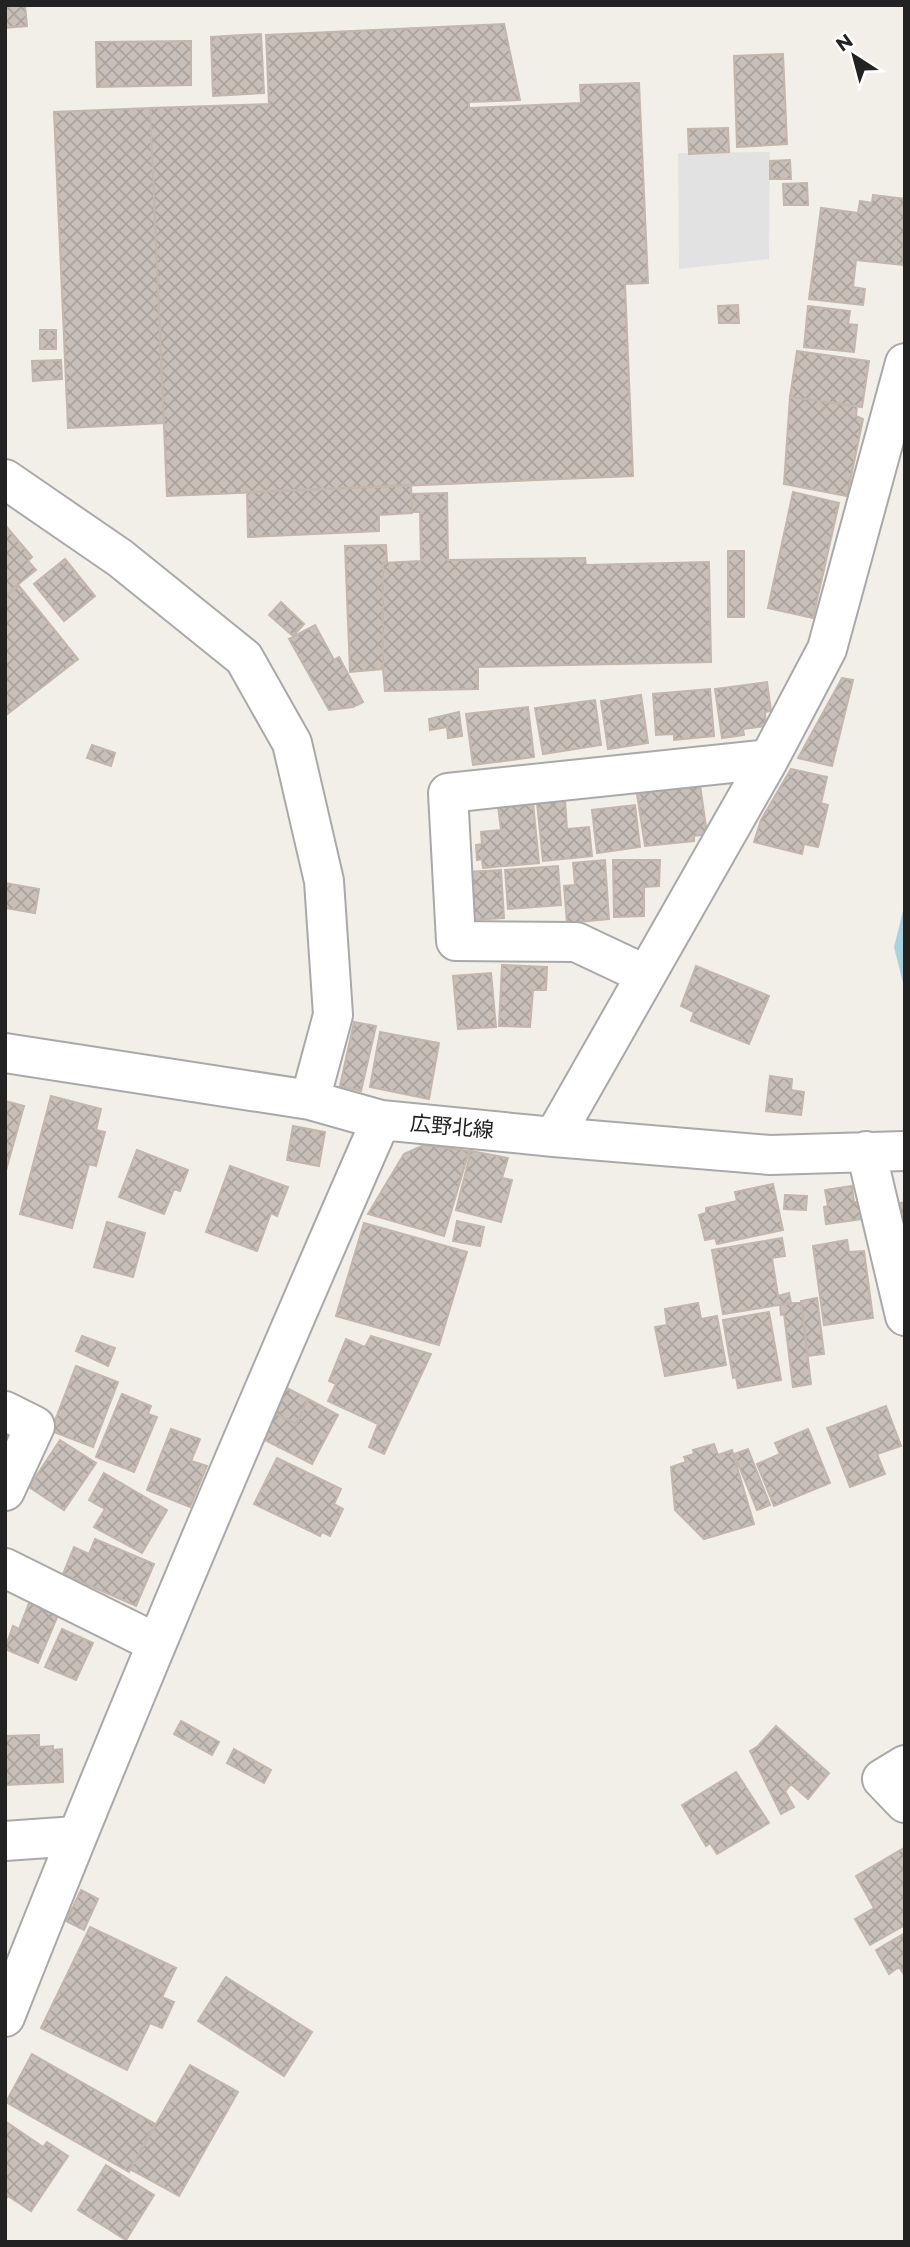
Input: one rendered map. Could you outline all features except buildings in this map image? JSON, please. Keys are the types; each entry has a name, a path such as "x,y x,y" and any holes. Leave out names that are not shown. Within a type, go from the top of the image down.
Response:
{"street":[{"path":"554,1137 769,760 827,649 905,363"},
{"path":"5,478 120,558 244,658 292,743 324,881 333,1015 310,1100"},
{"path":"646,975 576,942 456,941 448,793 769,760"},
{"name":"広野北線","path":"5,1052 310,1100 381,1120 770,1155 905,1151"},
{"path":"5,2017 156,1643 381,1120"},
{"path":"866,1151 905,1315"},
{"path":"5,1411 35,1426 5,1491"},
{"path":"5,1568 156,1643"},
{"path":"905,1765 882,1779 905,1803"},
{"path":"5,1841 76,1836"}],"shaded area":[{"path":"770,152 769,259 679,269 678,153"}],"water":[{"path":"905,903 905,991 894,947"}]}
